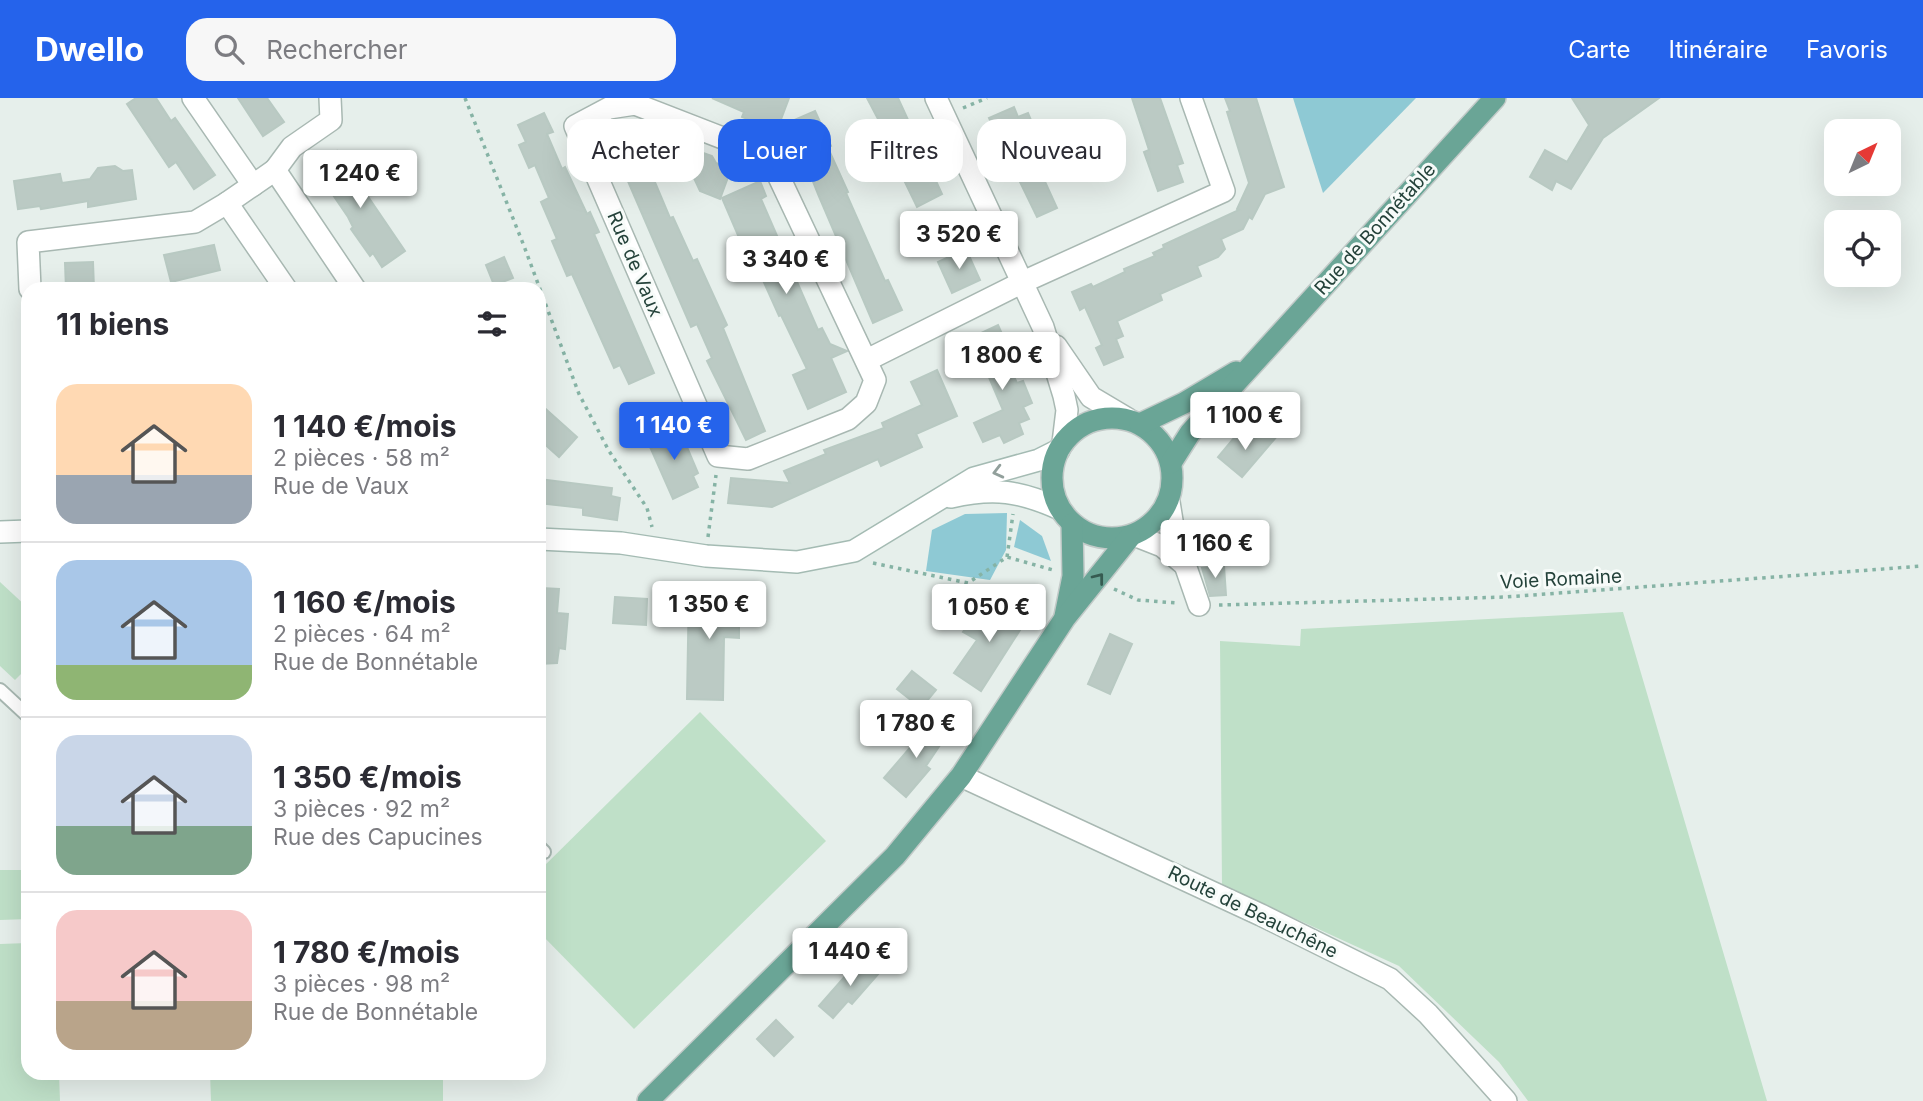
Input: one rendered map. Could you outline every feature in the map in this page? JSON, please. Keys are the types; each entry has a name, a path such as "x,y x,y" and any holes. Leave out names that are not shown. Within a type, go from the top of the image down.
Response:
{"main road":[{"name":"Rue de Bonnétable","path":"1171,463 1190,433 1495,98"},
{"name":"Rue de Bonnétable","path":"1134,422 1184,403 1255,360"},
{"path":"1108,418 1134,422 1154,434 1165,447 1171,463 1173,483 1169,502 1146,530 1132,536 1100,538 1085,533 1066,516 1053,491 1052,471 1061,446 1077,429 1093,421 1108,418"},
{"path":"1065,618 1073,576 1066,516"},
{"path":"648,1101 895,856 961,776 1065,618 1132,536"}],"street":[{"path":"193,98 253,185"},
{"path":"30,282 28,242 195,222 228,203 275,170 292,147 331,120 330,98"},
{"path":"546,540 652,548 706,556 797,562 854,551 974,478 1039,460 1061,446 1066,410 1064,396 1043,327 936,98"},
{"path":"867,360 1023,282 1224,191 1191,98"},
{"name":"Rue de Vaux","path":"635,104 769,156 867,360 875,380 866,403 848,419 748,459 718,456 575,126 609,108 635,104"},
{"path":"275,170 350,282"},
{"path":"228,203 281,282"},
{"path":"1043,327 1091,397 1134,422"},
{"path":"939,499 968,493 1017,492 1066,516"},
{"path":"1169,502 1174,533 1199,605"},
{"path":"0,532 21,531"},
{"path":"1132,536 1162,546 1186,566"},
{"name":"Route de Beauchêne","path":"961,776 1261,915 1390,979 1429,1014 1506,1101"}],"lane":[{"path":"0,690 21,710"}],"path":[{"path":"465,98 537,282"},
{"path":"546,305 579,394 609,451 647,508 652,524 652,548"},
{"path":"706,556 718,456"},
{"path":"854,551 874,564 968,583 1007,557 1017,492"},
{"path":"1007,557 1073,576"},
{"name":"Voie Romaine","path":"1097,581 1138,600 1199,605 1506,597 1923,566"}],"green space":[{"path":"0,582 21,602 21,674 15,680 0,666"},
{"path":"1623,612 1767,1101 1528,1101 1499,1062 1399,966 1222,885 1220,641 1300,646 1301,629"},
{"path":"700,712 826,841 634,1029 546,939 546,864"},
{"path":"0,870 21,870 21,919 0,920"},
{"path":"21,943 21,1080 59,1080 60,1101 0,1101 0,944"},
{"path":"210,1080 443,1080 443,1101 211,1101"}],"water":[{"path":"1293,98 1416,98 1323,193"},
{"path":"1007,513 1006,550 990,580 926,571 932,530 965,514"},
{"path":"1020,520 1042,536 1051,561 1014,547"}],"building":[{"path":"136,98 156,98 171,121 175,118 215,175 194,189 176,162 169,167 127,104"},
{"path":"238,98 267,98 284,122 263,136"},
{"path":"712,98 789,98 781,119 747,119 742,117 744,112"},
{"path":"867,98 898,98 908,119 878,119"},
{"path":"1132,98 1160,98 1183,163 1177,165 1183,182 1158,191 1144,152 1149,150"},
{"path":"1225,98 1256,98 1284,187 1265,194 1252,219 1249,217 1243,229 1221,239 1225,249 1218,257 1197,266 1201,276 1160,294 1162,300 1117,321 1123,336 1116,339 1123,357 1104,365 1096,348 1102,345 1085,307 1080,310 1072,292 1091,284 1093,287 1125,272 1124,269 1155,256 1153,253 1164,248 1163,245 1239,210 1237,209 1249,183"},
{"path":"1572,98 1659,98 1603,138 1571,189 1556,181 1552,190 1530,177 1545,150 1567,162 1589,125"},
{"path":"1014,107 1018,117 1028,113 1031,119 989,119"},
{"path":"815,111 819,119 797,119"},
{"path":"544,113 553,132 547,134 562,169 565,167 567,171 567,182 572,182 587,214 590,212 599,232 594,234 654,373 629,384 620,365 614,368 572,274 567,276 552,241 557,239 541,202 549,198 535,165 529,168 519,145 526,142 518,125"},
{"path":"337,151 405,251 382,267 373,253 370,256 351,229 353,227 348,217 314,167"},
{"path":"704,153 712,156 718,164 718,182 726,182 720,199 700,191 696,182 704,182"},
{"path":"831,155 885,281 888,280 902,310 873,323 813,182 831,182"},
{"path":"115,166 123,171 132,170 136,199 88,207 88,201 41,209 40,206 18,209 14,181 60,174 62,183 90,179 98,168"},
{"path":"628,182 655,182 693,261 697,259 727,325 723,328 765,431 746,440 707,361 712,358 697,324 691,327"},
{"path":"760,182 766,196 761,199 818,330 822,328 830,344 847,351 831,358 846,392 808,409 793,375 807,369 781,315 779,316 744,238 740,240 722,198"},
{"path":"905,182 936,182 942,194 917,207"},
{"path":"1020,182 1045,182 1057,208 1037,217"},
{"path":"214,245 220,270 171,282 164,255"},
{"path":"966,249 980,280 952,293 938,262"},
{"path":"504,257 513,278 493,282 486,265"},
{"path":"93,262 94,282 66,282 65,263"},
{"path":"998,325 1006,343 999,346 1017,383 1023,381 1032,403 1023,407 1029,419 1019,423 1023,434 1004,443 1000,435 983,442 974,423 1003,410 979,354 986,351 979,334"},
{"path":"937,370 957,416 916,434 922,447 881,466 878,459 772,507 728,503 731,478 790,483 784,471 826,454 824,450 884,428 882,423 922,405 911,382"},
{"path":"546,409 577,437 559,457 546,445"},
{"path":"678,426 698,473 693,476 698,487 673,499 647,440"},
{"path":"1239,432 1247,439 1278,435 1242,477 1218,457"},
{"path":"546,480 612,488 611,496 620,498 617,520 583,515 583,508 546,504"},
{"path":"1224,566 1226,595 1210,596 1202,568"},
{"path":"689,587 725,588 725,604 739,604 739,638 724,637 723,700 687,699"},
{"path":"546,588 559,589 557,613 568,614 565,649 559,648 557,663 546,664"},
{"path":"615,597 647,599 646,625 613,623"},
{"path":"981,606 1029,616 981,691 954,673 977,640 963,632"},
{"path":"1110,634 1132,644 1110,694 1088,684"},
{"path":"912,671 936,690 921,708 897,689"},
{"path":"932,722 948,733 926,766 930,769 906,797 884,778"},
{"path":"862,957 879,973 852,1004 848,1001 833,1018 819,1006"},
{"path":"776,1020 793,1037 774,1056 757,1039"}]}
